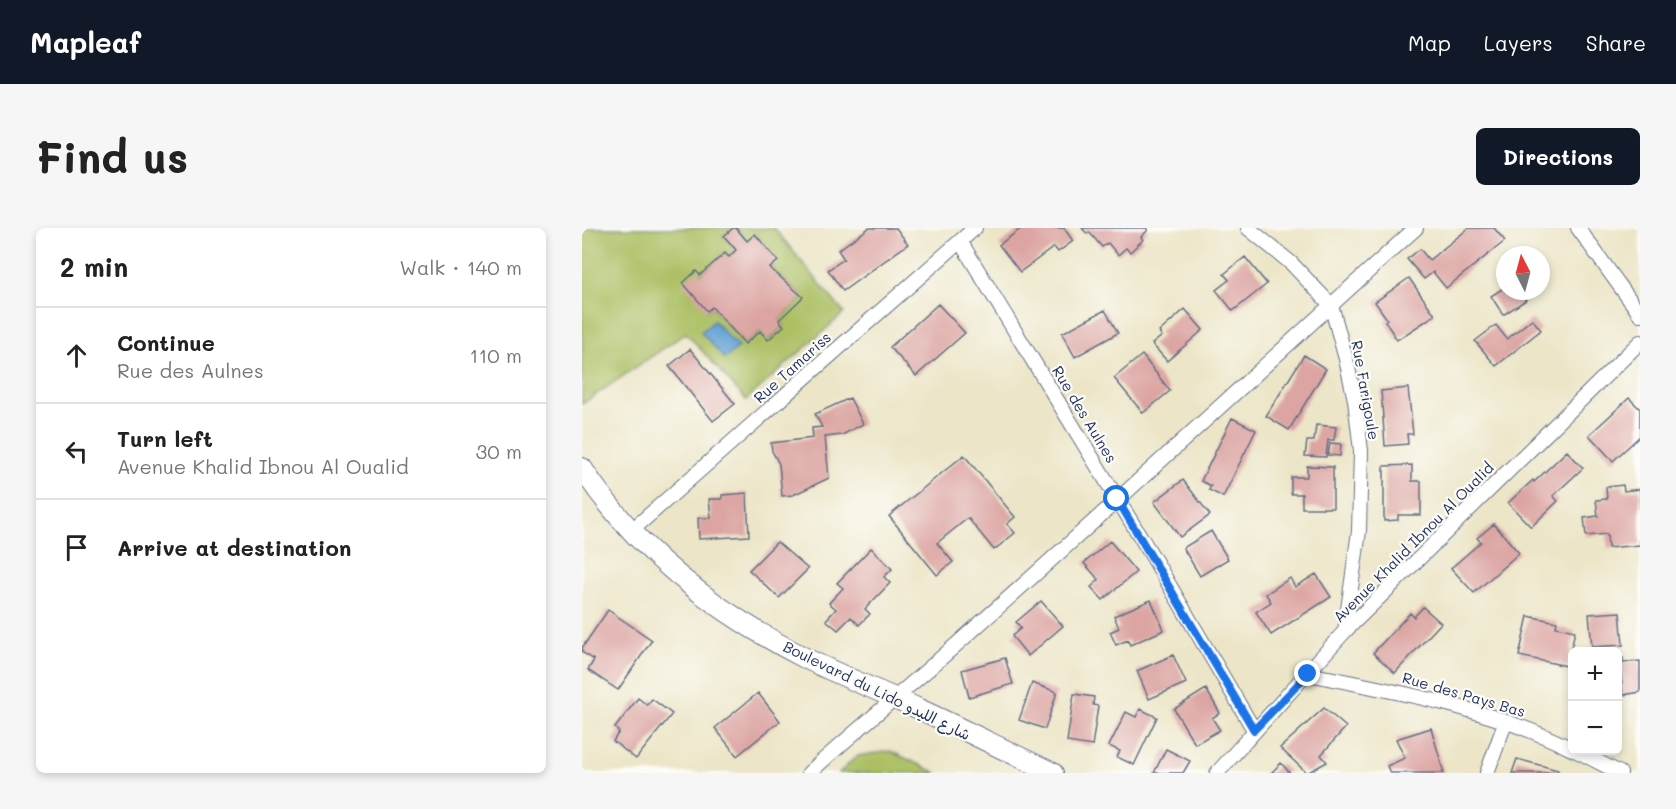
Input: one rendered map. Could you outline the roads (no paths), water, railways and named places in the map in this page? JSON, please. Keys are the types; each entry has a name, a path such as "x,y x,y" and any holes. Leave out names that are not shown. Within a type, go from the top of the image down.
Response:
{"main road":[{"name":"Boulevard du Lido شارع الليدو","path":"582,468 631,531 662,563 721,608 806,658 1053,773"}],"street":[{"name":"Rue Tamariss","path":"631,531 975,228"},
{"path":"1248,228 1291,263 1331,304"},
{"path":"809,773 1117,499 1416,228"},
{"path":"1578,228 1640,314"},
{"name":"Rue des Aulnes","path":"960,241 1254,730"},
{"name":"Rue Farigoule","path":"1331,304 1354,400 1360,451 1359,531 1345,631"},
{"name":"Avenue Khalid Ibnou Al Oualid","path":"1217,773 1345,631 1640,342"},
{"name":"Rue des Pays Bas","path":"1308,674 1433,700 1532,731 1568,747"},
{"path":"1487,773 1505,723"},
{"name":"Rue des Pays Bas","path":"1584,755 1620,773"}],"water":[{"path":"714,321 738,347 725,359 701,332"}]}
